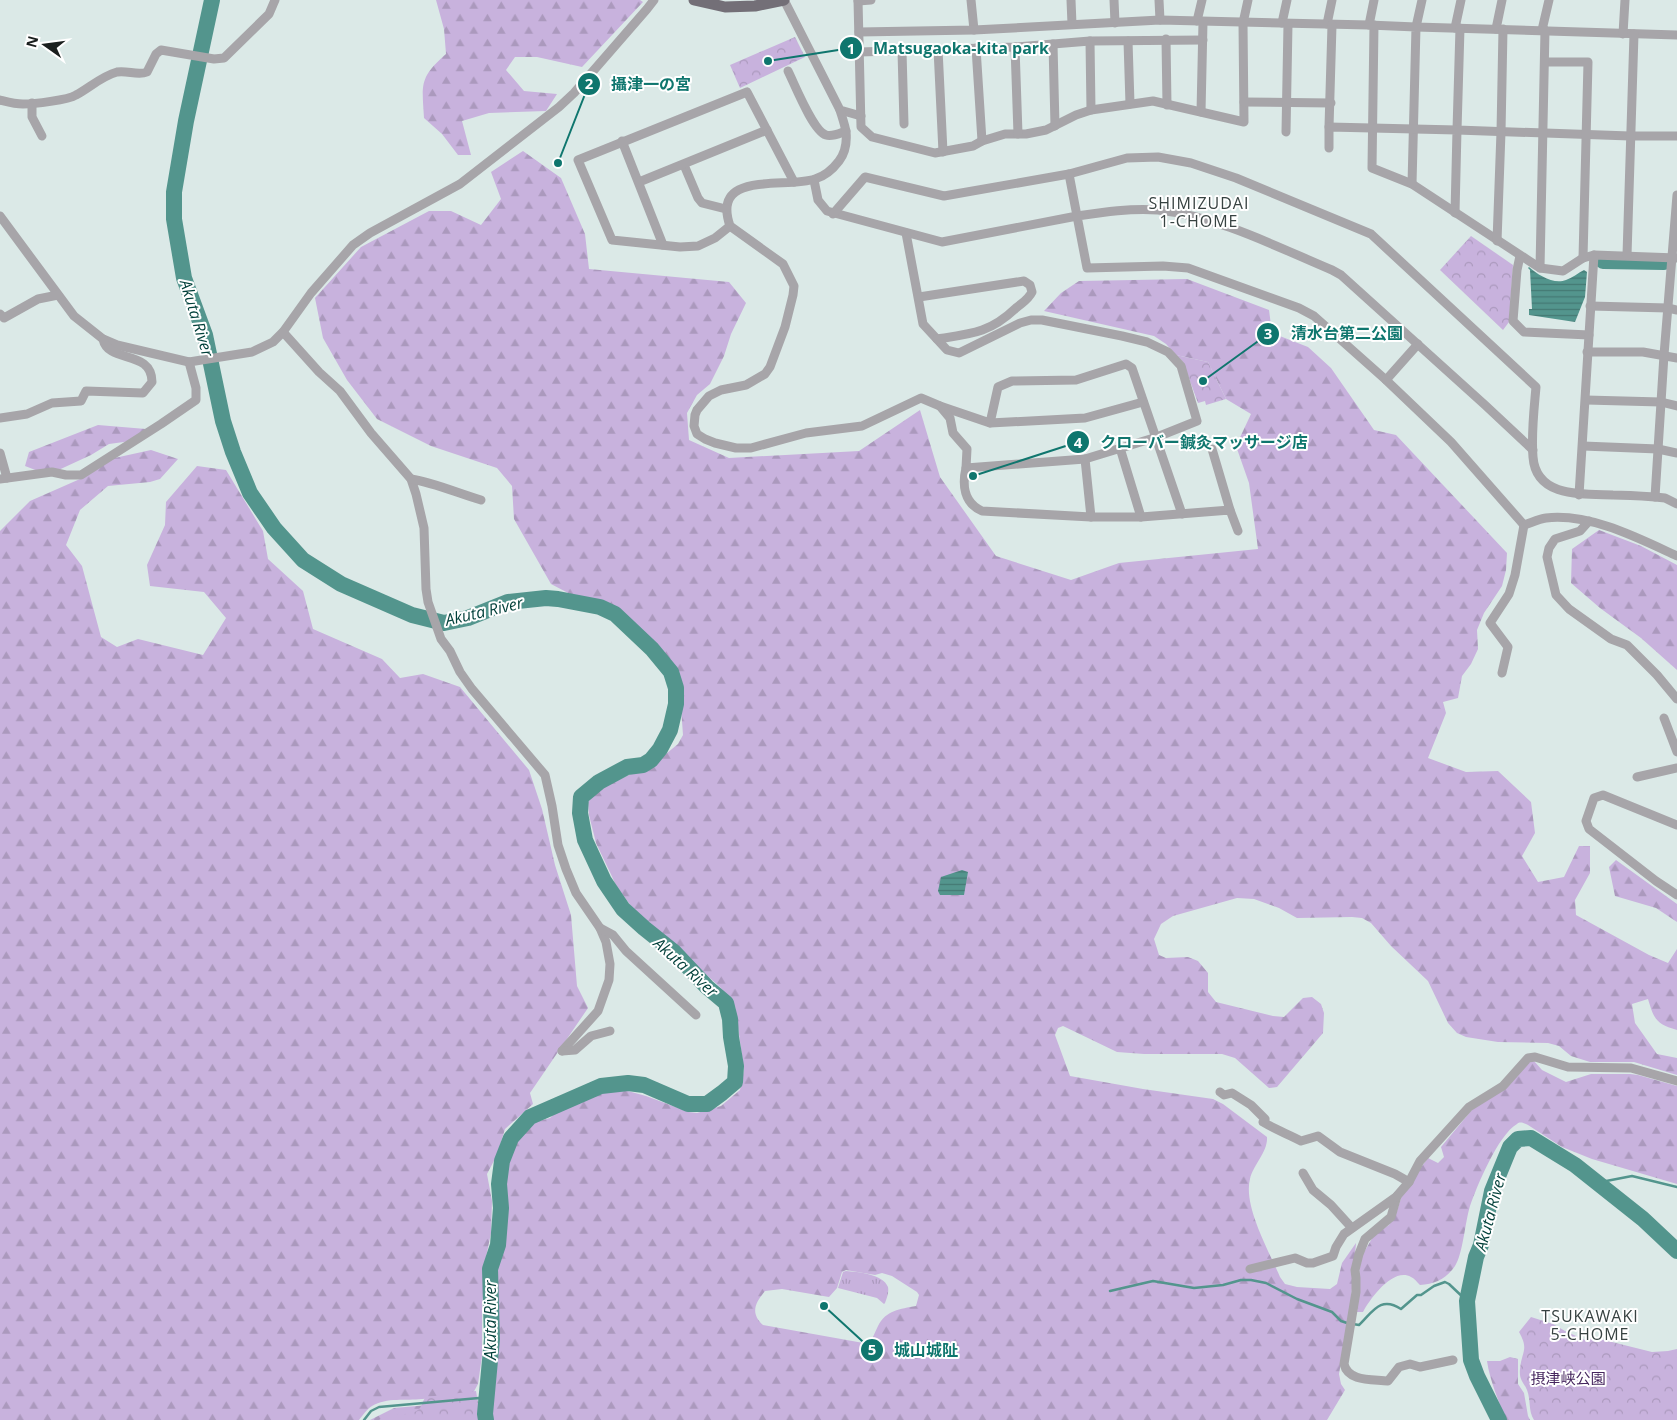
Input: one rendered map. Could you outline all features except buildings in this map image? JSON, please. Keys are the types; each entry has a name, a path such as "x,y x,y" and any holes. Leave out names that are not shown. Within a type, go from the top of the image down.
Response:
{"main road":[{"path":"698,0 725,6 755,6 784,0"}],"street":[{"path":"0,100 19,104 73,97 106,76 117,72 142,74 147,72 152,66 154,58 161,50 214,59 224,58 269,14 275,0"},
{"path":"0,216 74,316 103,339 117,345 191,362 252,352 264,348 283,332 310,293 336,262 354,245 370,233 460,184 559,107 654,0"},
{"path":"784,0 840,110 846,131 846,142 842,156 824,176 814,180 751,185 740,188 728,201 726,209 730,226 784,264 794,286 793,295 785,327 770,367 761,377 746,385 721,390 709,396 695,415 694,426 697,434 715,443 736,448 752,448 806,433 862,426 921,398 990,423 1085,418 1143,402"},
{"path":"870,0 858,0 861,127 872,137 934,153 973,146 982,141 1005,134 1046,130 1076,115 1091,110 1153,101 1244,122 1243,23 1248,0"},
{"path":"971,0 974,30"},
{"path":"1071,0 1072,24"},
{"path":"1114,0 1115,23"},
{"path":"1160,0 1160,20"},
{"path":"1201,112 1203,40 1200,22 1202,0"},
{"path":"1286,132 1288,102 1285,24 1287,0"},
{"path":"1329,148 1331,103 1330,24 1332,0"},
{"path":"1374,0 1372,25 1372,168 1412,184 1540,268 1563,271 1583,258 1594,255 1675,257"},
{"path":"1412,184 1416,28 1422,0"},
{"path":"1455,213 1457,28 1461,0"},
{"path":"1497,241 1501,132 1499,29 1502,0"},
{"path":"1540,268 1546,62 1544,30 1549,0"},
{"path":"1623,34 1625,0"},
{"path":"859,32 974,30 1160,20 1677,35"},
{"path":"1627,255 1634,34"},
{"path":"1166,39 1167,105"},
{"path":"860,52 1015,47 1090,41 1203,40"},
{"path":"1090,41 1091,110"},
{"path":"1128,41 1130,104"},
{"path":"1053,44 1054,126"},
{"path":"1015,47 1018,134"},
{"path":"976,48 982,141"},
{"path":"902,50 904,124"},
{"path":"938,50 943,152"},
{"path":"1546,62 1588,62 1583,258"},
{"path":"788,71 814,123 820,131 826,135 835,135 846,131"},
{"path":"730,226 715,238 698,246 680,247 612,240 578,160 747,92 794,182"},
{"path":"1244,102 1331,103"},
{"path":"32,103 32,117 42,136"},
{"path":"840,110 861,116"},
{"path":"1329,127 1677,136"},
{"path":"639,182 767,130"},
{"path":"622,142 663,245"},
{"path":"833,214 865,177 944,196 1069,174 1127,158 1158,157 1191,163 1236,178 1371,234 1536,387 1532,450 1534,463 1543,480 1554,488 1579,495 1655,497 1665,498 1677,504"},
{"path":"684,165 702,203 726,209"},
{"path":"1069,174 1087,268 1163,266 1188,268 1204,272 1314,316 1386,380 1450,442 1524,525"},
{"path":"814,180 818,200 827,212 942,242 1107,212 1158,210 1211,221 1341,274 1532,450"},
{"path":"1655,497 1664,355 1673,309 1677,195"},
{"path":"906,233 923,324 947,350 959,353 1020,323 1042,320 1147,342 1168,352 1181,366 1198,421 1157,437 1085,459 966,468"},
{"path":"1579,495 1594,255"},
{"path":"1520,256 1513,321 1524,332 1589,335"},
{"path":"919,297 1024,282 1030,285 1032,292 1028,300 1008,317 979,333 938,339"},
{"path":"1,318 38,299 58,295"},
{"path":"1590,306 1673,309"},
{"path":"283,332 340,392 371,433 411,479 424,528 428,602 441,639 472,689 546,775 558,845 566,869 576,893 600,928 606,942 610,964 609,980 604,998 598,1011 562,1051 575,1050 591,1036 610,1031"},
{"path":"0,418 27,414 52,403 81,401 86,391 142,393 152,382 152,374 148,368 135,358 116,354 107,348 103,339"},
{"path":"1386,380 1418,344"},
{"path":"1588,352 1643,352 1677,358"},
{"path":"0,453 3,478 52,472 66,475 81,475 196,400 196,388 191,362"},
{"path":"990,423 998,388 1012,381 1076,380 1126,364 1132,368 1182,514"},
{"path":"1586,400 1661,402 1677,406"},
{"path":"940,406 950,418 953,433 968,450 963,481 966,495 976,508 982,511 1091,517 1141,517 1230,510"},
{"path":"1583,446 1658,449 1677,453"},
{"path":"1120,448 1141,517"},
{"path":"1212,449 1238,532"},
{"path":"1085,459 1091,517"},
{"path":"411,479 433,482 444,489 481,500"},
{"path":"1524,525 1544,518 1590,521 1642,539 1677,556"},
{"path":"1590,521 1580,531 1555,539 1549,548 1547,557 1556,595 1569,609 1611,639 1627,645 1657,675 1677,699"},
{"path":"1502,673 1508,647 1490,623 1509,594 1515,575 1524,525"},
{"path":"1664,718 1677,752"},
{"path":"1637,777 1677,768"},
{"path":"1677,825 1603,795 1594,798 1586,821 1589,828 1656,881 1677,895"},
{"path":"600,928 613,935 626,951 696,1015"},
{"path":"1250,1270 1295,1258 1307,1263 1318,1262 1333,1256 1344,1234 1397,1196 1409,1182 1420,1161 1469,1107 1503,1086 1528,1058 1535,1056 1568,1067 1631,1068 1677,1081"},
{"path":"1220,1092 1224,1095 1232,1093 1251,1104 1265,1119 1263,1122 1280,1133 1288,1134 1301,1140 1318,1136 1340,1152 1395,1174 1409,1182"},
{"path":"1303,1173 1313,1190 1352,1227"},
{"path":"1397,1196 1391,1217 1365,1239 1354,1270 1356,1292 1344,1364 1345,1370 1348,1374 1356,1377 1388,1381 1399,1368 1410,1364 1420,1367 1453,1360"}],"green space":[{"path":"436,0 640,0 643,2 582,67 537,57 515,57 506,70 524,91 557,94 546,111 489,113 462,121 471,155 458,155 442,134 424,118 424,82 431,69 446,54 444,29"},
{"path":"795,37 805,57 740,88 730,65"},
{"path":"523,151 561,178 585,234 589,269 729,282 746,303 710,384 697,395 687,413 689,440 729,458 859,451 920,410 940,477 996,556 1071,580 1119,563 1258,549 1249,483 1236,446 1251,414 1226,399 1208,362 1176,355 1166,344 1154,336 1044,311 1061,293 1079,281 1187,279 1269,310 1272,333 1308,347 1331,368 1374,430 1396,435 1507,553 1506,570 1502,586 1484,613 1477,630 1478,649 1471,664 1462,676 1458,698 1443,702 1446,713 1428,758 1466,772 1498,771 1531,802 1535,833 1522,856 1538,882 1564,877 1579,846 1590,846 1590,873 1575,900 1576,915 1649,955 1668,963 1677,949 1677,1030 1657,1020 1648,999 1632,1004 1635,1023 1657,1054 1677,1058 1677,1075 1634,1062 1590,1062 1571,1056 1559,1046 1548,1043 1498,1042 1466,1037 1457,1033 1448,1023 1428,981 1391,946 1371,923 1362,918 1352,917 1297,918 1279,908 1254,899 1237,898 1173,916 1161,924 1154,939 1159,955 1166,958 1188,957 1198,961 1208,973 1208,992 1216,1002 1284,1017 1303,998 1312,997 1321,1004 1324,1013 1323,1033 1277,1087 1269,1088 1235,1058 1222,1054 1117,1052 1063,1026 1058,1028 1055,1035 1070,1076 1213,1099 1223,1104 1267,1137 1263,1153 1250,1179 1250,1202 1258,1228 1285,1284 1297,1287 1330,1289 1337,1284 1342,1263 1356,1243 1350,1311 1339,1374 1341,1384 1345,1390 1327,1420 490,1420 496,1336 497,1295 495,1279 503,1229 502,1189 511,1149 526,1127 532,1123 550,1118 557,1111 586,1096 610,1089 624,1090 646,1096 689,1112 697,1113 721,1106 740,1090 744,1070 735,1006 720,987 634,910 617,887 596,843 589,815 588,802 598,790 631,774 649,768 678,744 683,735 676,671 660,647 610,604 572,595 551,584 514,519 512,486 497,468 431,446 377,419 347,380 323,338 315,298 361,247 429,211 451,211 481,225 501,199 491,172","holes":["846,1270 875,1275 882,1273 892,1276 919,1295 916,1306 889,1313 881,1321 869,1344 763,1325 756,1316 755,1308 765,1291 782,1289 829,1297 837,1288 842,1272"]},
{"path":"1471,236 1513,265 1509,322 1503,330 1440,270"},
{"path":"1176,355 1208,362 1226,399 1206,405 1205,401 1198,403 1183,362"},
{"path":"98,425 146,429 131,441 109,444 91,455 52,473 38,471 25,466 29,452"},
{"path":"151,450 178,459 160,479 150,482 108,486 80,510 66,545 82,566 101,637 117,647 138,639 203,655 226,618 204,592 150,586 147,565 165,525 166,502 197,466 226,470 263,531 268,559 303,591 313,629 382,659 400,678 423,674 460,687 529,770 542,809 555,865 571,915 577,986 588,1008 530,1093 533,1104 505,1129 497,1155 487,1174 492,1201 491,1233 485,1262 482,1356 478,1384 472,1395 384,1401 370,1407 359,1420 0,1420 0,531 30,501 80,479 110,459"},
{"path":"1599,530 1641,546 1677,565 1677,670 1641,638 1600,608 1571,583 1572,549"},
{"path":"1616,860 1677,904 1677,922 1656,908 1615,896 1609,867"},
{"path":"1530,1060 1534,1061 1542,1070 1566,1082 1591,1074 1630,1074 1677,1086 1677,1184 1592,1159 1562,1147 1527,1124 1518,1123 1503,1139 1483,1174 1470,1206 1458,1261 1452,1271 1440,1280 1420,1285 1411,1277 1397,1276 1383,1286 1363,1312 1357,1312 1359,1266 1363,1254 1374,1235 1389,1225 1397,1211 1403,1192 1428,1158 1438,1163 1444,1157 1441,1147 1471,1111"},
{"path":"843,1272 876,1276 881,1279 888,1287 885,1303 877,1298 838,1288"},
{"name":"摂津峡公園","path":"1531,1317 1553,1324 1585,1340 1596,1338 1652,1352 1677,1349 1677,1420 1534,1420 1527,1390 1520,1373 1524,1343 1519,1332"},
{"path":"1510,1357 1518,1359 1518,1384 1524,1393 1530,1420 1505,1420 1492,1384 1487,1361 1500,1361"},
{"path":"476,1391 481,1420 379,1420 389,1416 410,1414 419,1409 426,1397"},
{"path":"473,1401 478,1420 370,1420 394,1408"}],"water":[{"path":"1529,267 1541,276 1556,281 1568,279 1584,270 1587,272 1585,297 1575,322 1529,315 1529,309 1532,309"},
{"path":"962,870 968,872 964,895 940,895 938,891 941,877"}],"waterway":[{"name":"Akuta River","path":"212,0 186,121 174,192 174,219 184,278 205,335 223,421 233,452 250,493 274,528 303,560 341,584 412,615 444,623 468,618 508,602 546,598 600,607 615,614 652,649 671,672 676,688 676,704 670,730 660,749 651,760 643,765 627,767 599,782 581,797 580,813 585,840 604,881 623,909 674,952 707,987 726,1003 736,1066 735,1082 707,1104 688,1104 644,1085 628,1083 601,1086 530,1117 511,1138 502,1161 499,1184 501,1208 498,1245 490,1269 492,1339 486,1420"},
{"path":"1603,261 1664,262"},
{"name":"Akuta River","path":"1499,1420 1471,1360 1467,1301 1492,1191 1510,1147 1518,1139 1531,1138 1575,1165 1643,1219 1677,1251"},
{"path":"1596,1183 1632,1176 1677,1187"},
{"path":"1110,1291 1153,1281 1194,1288 1251,1280 1266,1283 1297,1299 1332,1312 1341,1321 1347,1323"},
{"path":"1353,1324 1359,1325 1372,1311 1382,1305 1394,1305 1401,1309 1417,1295 1421,1295 1434,1286 1445,1282 1467,1301"},
{"path":"364,1420 371,1411 379,1407 479,1398 487,1401"}],"place":[{"name":"Matsugaoka-kita park","path":"768,61"},
{"name":"攝津一の宮","path":"558,163"},
{"name":"清水台第二公園","path":"1203,381"},
{"name":"クローバー鍼灸マッサージ店","path":"973,476"},
{"name":"城山城阯","path":"824,1306"}],"district":[{"name":"SHIMIZUDAI 1-CHOME","path":"1199,212"},
{"name":"TSUKAWAKI 5-CHOME","path":"1590,1325"}]}
